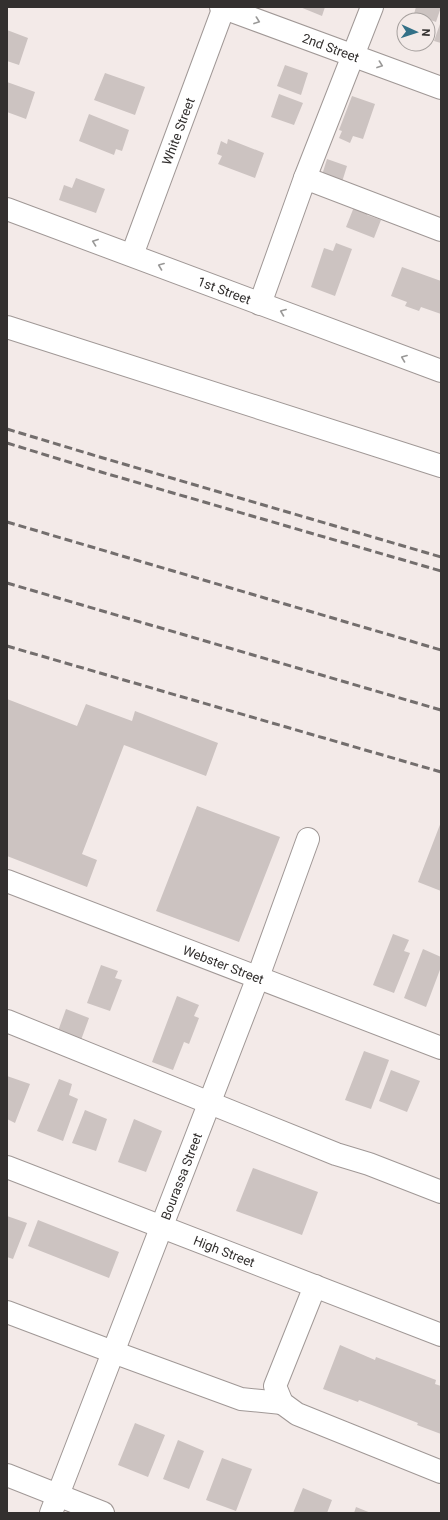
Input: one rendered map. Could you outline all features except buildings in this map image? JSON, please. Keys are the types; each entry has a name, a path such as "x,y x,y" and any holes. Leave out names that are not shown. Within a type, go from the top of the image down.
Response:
{"street":[{"name":"2nd Street","path":"223,7 441,88"},
{"name":"White Street","path":"132,256 223,7"},
{"path":"260,304 305,178 372,7"},
{"path":"305,178 441,230"},
{"name":"1st Street","path":"7,209 441,371"},
{"path":"7,327 441,466"},
{"name":"Bourassa Street","path":"54,1504 258,977 308,839"},
{"name":"Webster Street","path":"7,881 441,1048"},
{"path":"7,1021 209,1104 336,1154 369,1164 441,1192"},
{"name":"High Street","path":"7,1167 441,1335"},
{"path":"282,1403 275,1386 315,1286"},
{"path":"7,1312 241,1398 282,1403 297,1414 441,1472"},
{"path":"7,1475 54,1504 103,1513"}],"railway":[{"path":"7,429 441,557"},
{"path":"7,443 101,472 441,571"},
{"path":"7,522 441,650"},
{"path":"7,583 441,710"},
{"path":"7,646 441,772"}]}
